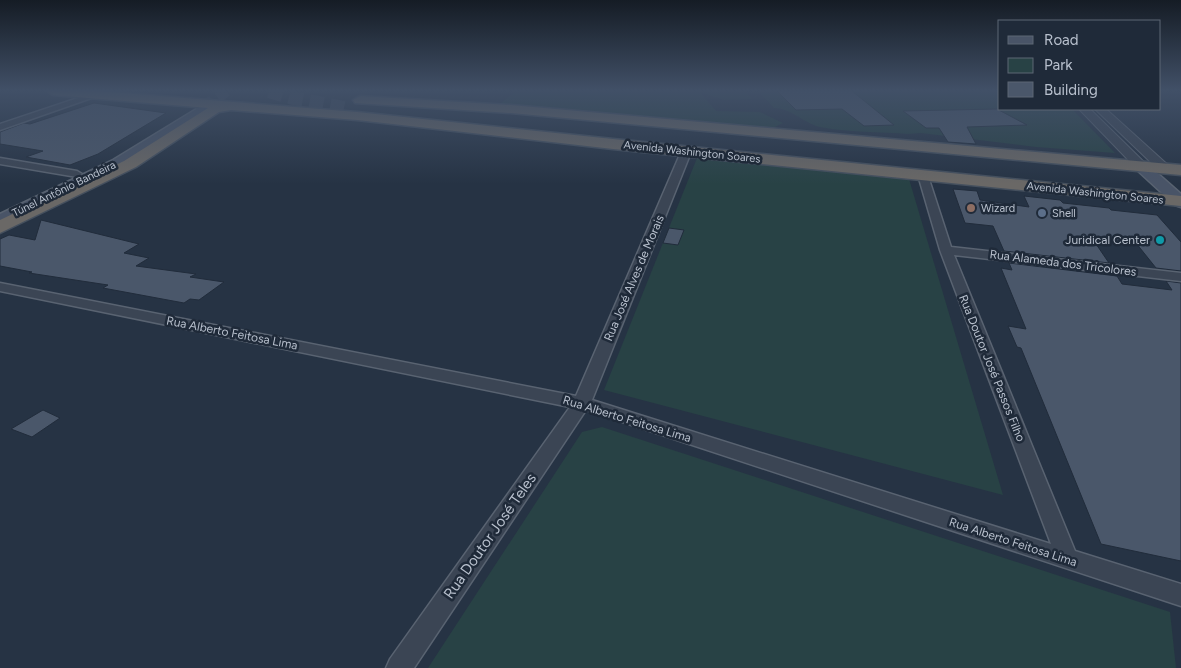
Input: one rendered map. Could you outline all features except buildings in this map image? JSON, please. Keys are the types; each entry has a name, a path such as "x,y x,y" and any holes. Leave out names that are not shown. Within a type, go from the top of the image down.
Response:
{"highway":[{"path":"0,227 130,164 195,122"},
{"name":"Avenida Washington Soares","path":"413,122 850,168 1181,197"},
{"path":"503,122 747,152 850,168"},
{"path":"654,122 1173,170"}],"main road":[{"path":"0,210 102,162 166,122"},
{"name":"Túnel Antônio Bandeira","path":"0,220 111,167 181,122"},
{"path":"1142,167 1181,197"},
{"path":"1173,170 1181,197"}],"street":[{"path":"0,127 14,122"},
{"path":"1097,122 1142,167"},
{"path":"1116,122 1173,170"},
{"name":"Rua José Alves de Morais","path":"582,403 686,152"},
{"path":"0,160 76,174"},
{"name":"Rua Doutor José Passos Filho","path":"923,175 946,250 1060,538 1066,559"},
{"name":"Rua Alameda dos Tricolores","path":"946,250 1181,277"},
{"name":"Rua Alberto Feitosa Lima","path":"0,287 582,403 1181,595"},
{"name":"Rua Doutor José Teles","path":"399,668 582,403"}],"green space":[{"path":"707,122 783,123 773,128"},
{"path":"808,122 1085,122 1115,153 1036,147 921,133 840,130"},
{"path":"697,158 909,179 1003,495 604,390"},
{"path":"602,427 1170,612 1176,668 428,668 582,432"}],"place":[{"name":"Wizard","path":"971,208"},
{"name":"Shell","path":"1042,213"},
{"name":"Juridical Center","path":"1160,240"}]}
